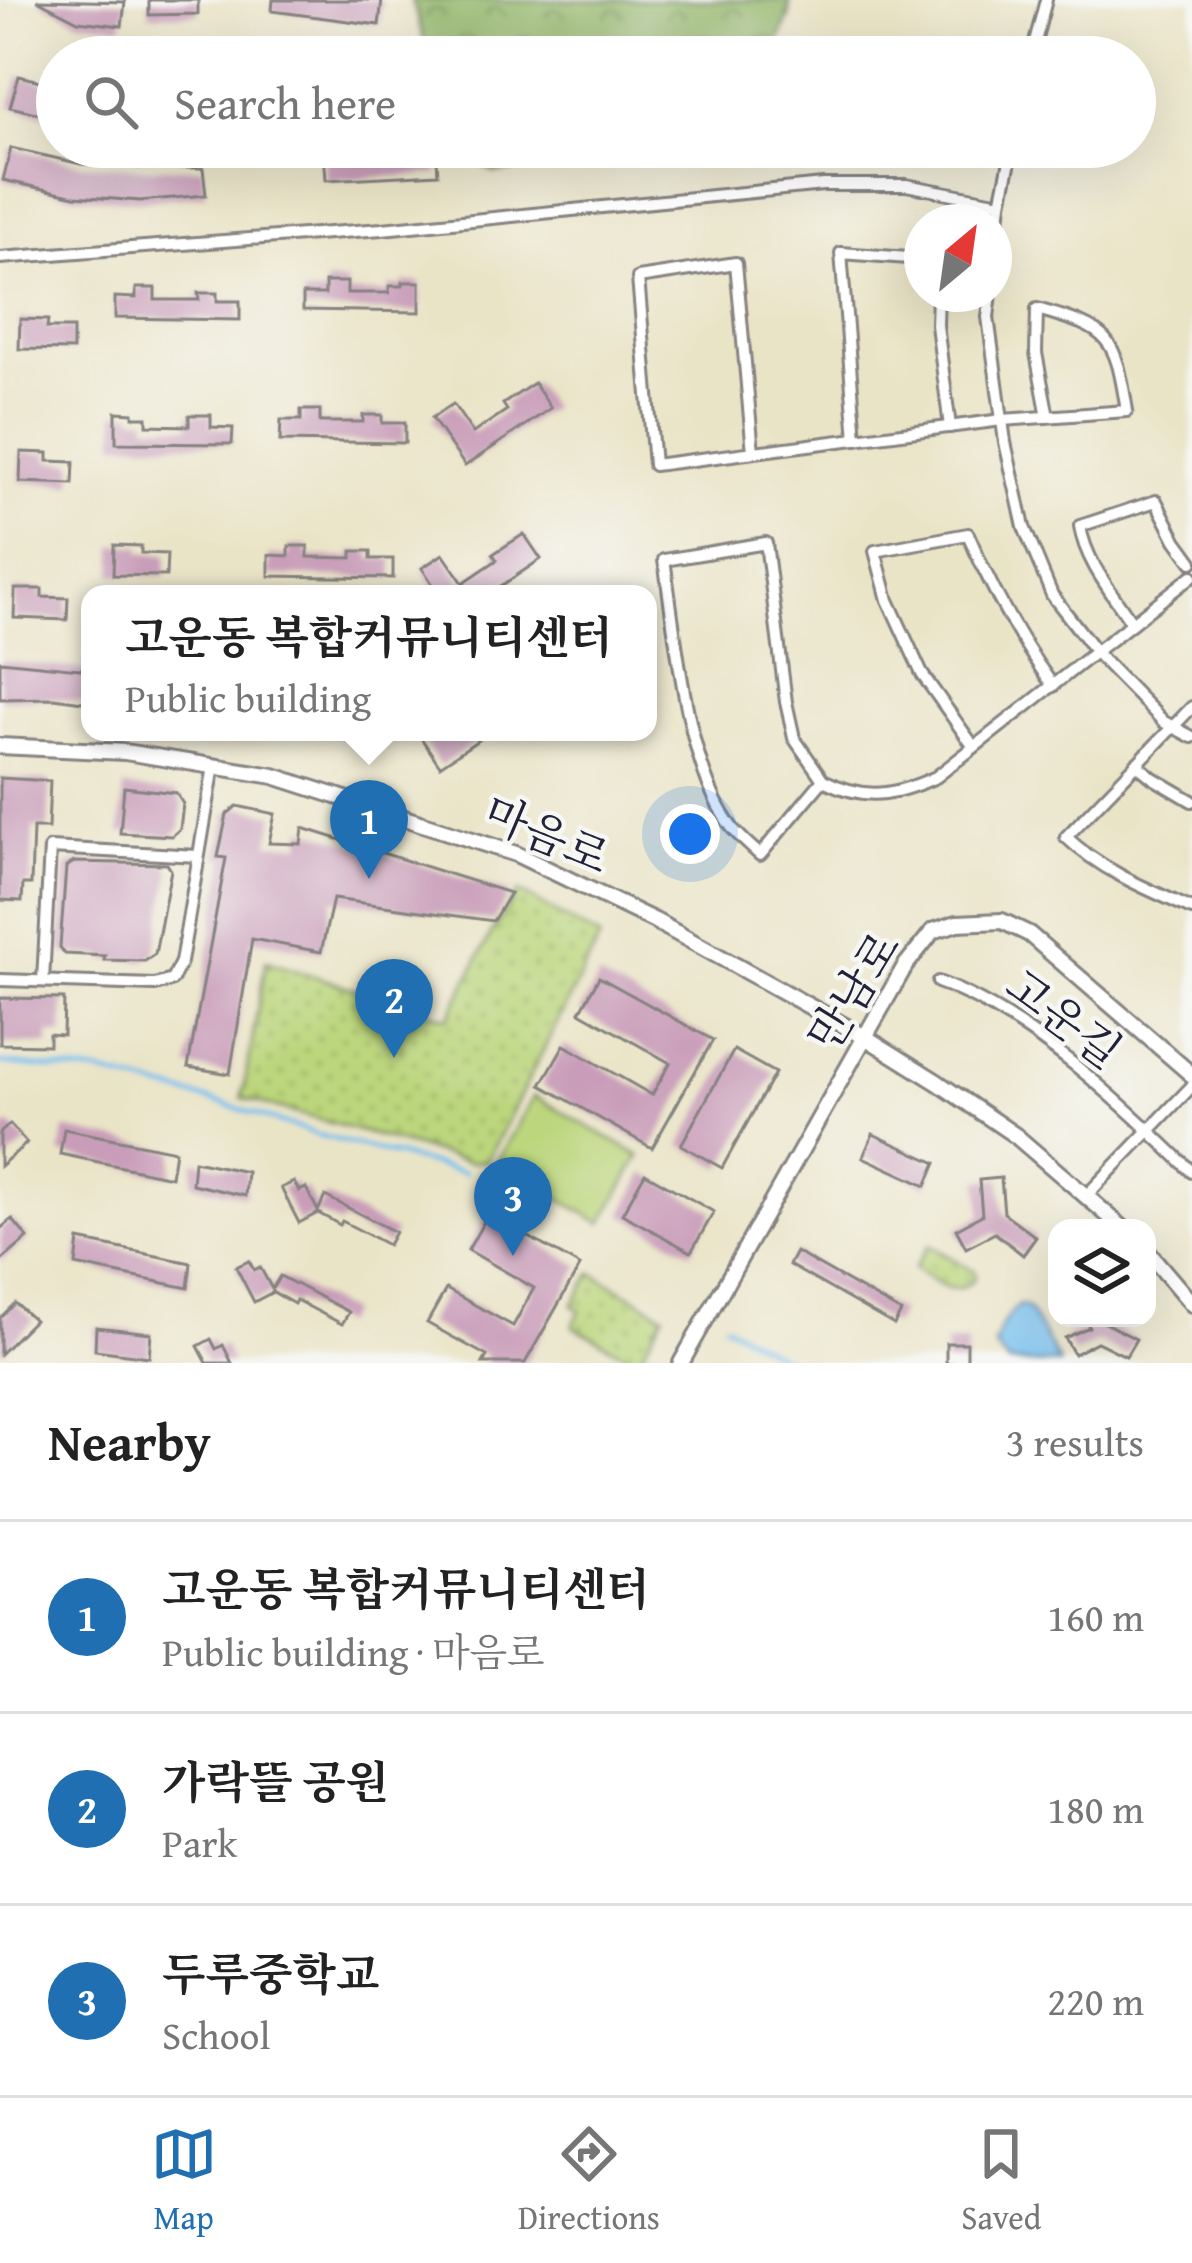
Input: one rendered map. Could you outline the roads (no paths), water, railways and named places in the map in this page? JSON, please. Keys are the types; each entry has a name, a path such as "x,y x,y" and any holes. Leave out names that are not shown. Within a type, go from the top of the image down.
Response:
{"street":[{"path":"1037,36 1046,0"},
{"path":"0,258 382,229 823,185 906,185 1001,203 1008,168"},
{"path":"856,439 842,254 904,258"},
{"path":"753,452 736,263 638,278 654,465 1002,420 1127,412 1119,362 1109,340 1078,321 1037,309 1036,353 1048,417"},
{"path":"937,312 950,427"},
{"path":"989,312 1019,506 1052,595 1096,652 1165,722 1192,737"},
{"path":"1132,623 1100,575 1080,526 1156,501 1192,562"},
{"path":"974,747 922,674 888,600 875,551 968,534 1007,618 1053,686"},
{"path":"823,780 760,855 731,826 693,736 664,560 766,543 785,702 794,738 823,780 861,795 904,791 935,777 1192,576"},
{"path":"1192,706 1066,836 1085,855 1129,881 1192,909"},
{"name":"마음로","path":"0,746 124,752 274,776 516,854 655,921 865,1037 1016,1136 1113,1219"},
{"path":"1136,764 1192,801"},
{"path":"0,980 155,985 172,980 181,962 214,766"},
{"path":"43,981 50,848 198,856"},
{"name":"만남로","path":"681,1363 904,966 933,931 957,923 1002,921 1029,934 1192,1075"},
{"name":"고운길","path":"938,982 971,994 1019,1023 1150,1131 1192,1172"},
{"path":"1086,1196 1192,1086"},
{"path":"1156,1261 1192,1304"}],"water":[{"path":"1019,1305 1028,1308 1060,1363 1008,1363 995,1347 1003,1324"}],"waterway":[{"path":"0,1063 99,1073 465,1173"},
{"path":"725,1324 792,1363"}],"place":[{"name":"고운동 복합커뮤니티센터","path":"369,879"},
{"name":"가락뜰 공원","path":"394,1058"},
{"name":"두루중학교","path":"513,1256"}]}
